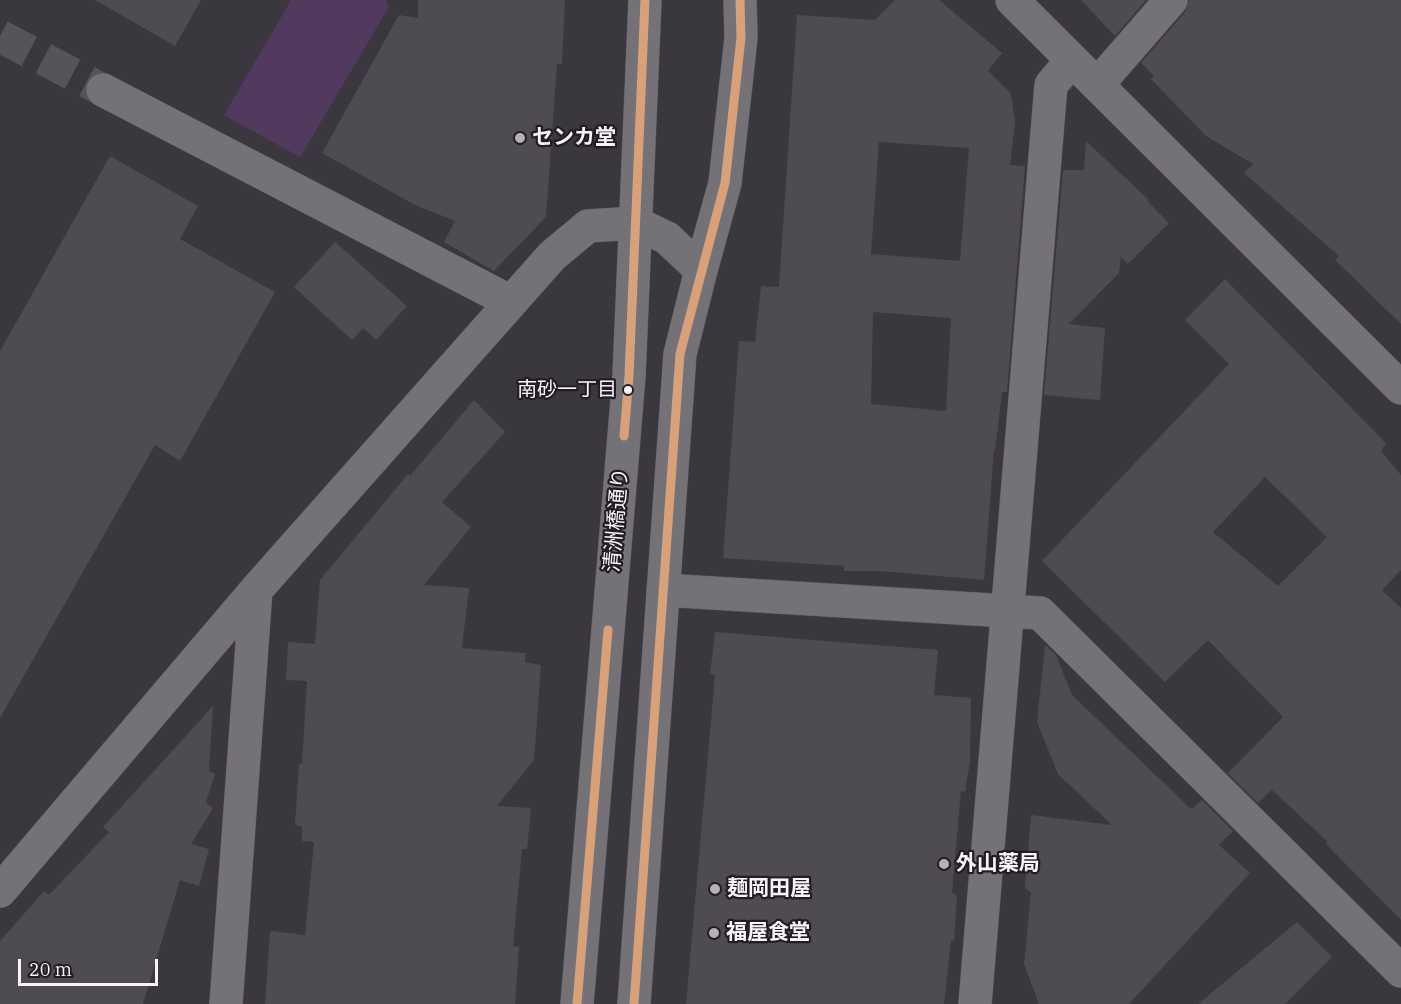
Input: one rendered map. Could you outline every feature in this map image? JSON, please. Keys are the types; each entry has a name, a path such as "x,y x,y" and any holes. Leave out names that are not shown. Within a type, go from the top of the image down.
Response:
{"street":[{"name":"清洲橋通り","path":"577,1004 629,376 645,0"},
{"path":"643,61 667,0"},
{"path":"634,1004 680,354 725,183 741,38 740,0"},
{"path":"741,38 752,0"},
{"path":"1012,0 1401,388"},
{"path":"1097,85 1171,0"},
{"path":"975,1004 1051,85 1072,60"},
{"path":"103,90 511,302"},
{"path":"0,891 256,590 552,256 588,226 636,223 667,238 701,270"},
{"path":"226,1004 256,590"},
{"path":"663,590 1040,613 1401,971"}],"shaded area":[{"path":"291,0 386,0 389,7 300,157 224,115"}],"building":[{"path":"95,0 201,0 175,46"},
{"path":"418,0 565,0 562,64 557,64 546,217 494,271 444,242 455,221 415,205 322,153 399,15 418,18"},
{"path":"895,0 939,0 1002,53 988,71 1011,94 1015,122 1010,165 1025,166 1007,392 1002,392 995,451 994,449 984,580 880,571 844,571 844,566 723,558 739,341 755,342 761,286 779,287 797,15 875,20","holes":["879,142 969,148 960,261 871,254","873,312 951,318 946,411 871,404"]},
{"path":"1081,0 1146,0 1115,36"},
{"path":"1189,0 1401,0 1401,324 1335,260 1339,256 1244,173 1253,164 1206,136 1151,79 1154,76 1141,63 1185,12"},
{"path":"1086,141 1149,200 1148,202 1169,223 1128,264 1121,257 1119,273 1069,324 1105,328 1100,400 1044,395 1063,170 1084,170"},
{"path":"110,156 198,206 180,239 275,292 180,461 155,445 0,718 0,351"},
{"path":"335,242 407,306 376,340 363,328 352,340 294,287"},
{"path":"1225,279 1386,443 1381,451 1401,475 1401,570 1382,590 1401,608 1401,920 1326,844 1328,842 1273,791 1271,790 1258,803 1228,773 1283,717 1208,640 1165,682 1042,561 1229,364 1185,320","holes":["1265,477 1327,537 1278,586 1213,532"]},
{"path":"474,400 505,432 442,502 471,527 424,585 469,588 462,648 525,653 525,662 541,665 534,760 497,806 531,808 527,849 522,849 513,946 519,947 515,1004 265,1004 270,931 305,935 314,842 302,841 302,827 295,824 299,764 302,764 307,681 286,680 288,642 315,644 320,580 408,474 410,476"},
{"path":"715,632 938,650 934,695 971,698 970,761 965,792 961,791 952,892 957,896 954,941 951,940 944,1004 686,1004 715,675 710,674"},
{"path":"1045,645 1056,655 1072,695 1189,807 1192,809 1202,800 1233,831 1219,845 1250,873 1129,1004 1039,1004 1024,964 1031,893 1025,888 1031,815 1112,825 1058,774 1037,722"},
{"path":"213,706 209,771 215,774 206,802 213,808 191,844 209,849 199,886 180,880 143,1004 0,1004 0,941 44,891 49,895 109,832 103,827"},
{"path":"1297,922 1332,957 1285,1004 1198,1004"}],"tunnel":[{"path":"0,36 103,90"}],"transit line":[{"path":"624,436 629,376 645,0"},
{"path":"634,1004 680,354 725,183 741,38 740,0"},
{"path":"577,1004 608,630"}],"place":[{"name":"センカ堂","path":"520,138"},
{"name":"南砂一丁目","path":"628,390"},
{"name":"外山薬局","path":"944,864"},
{"name":"麺岡田屋","path":"715,889"},
{"name":"福屋食堂","path":"714,933"}]}
